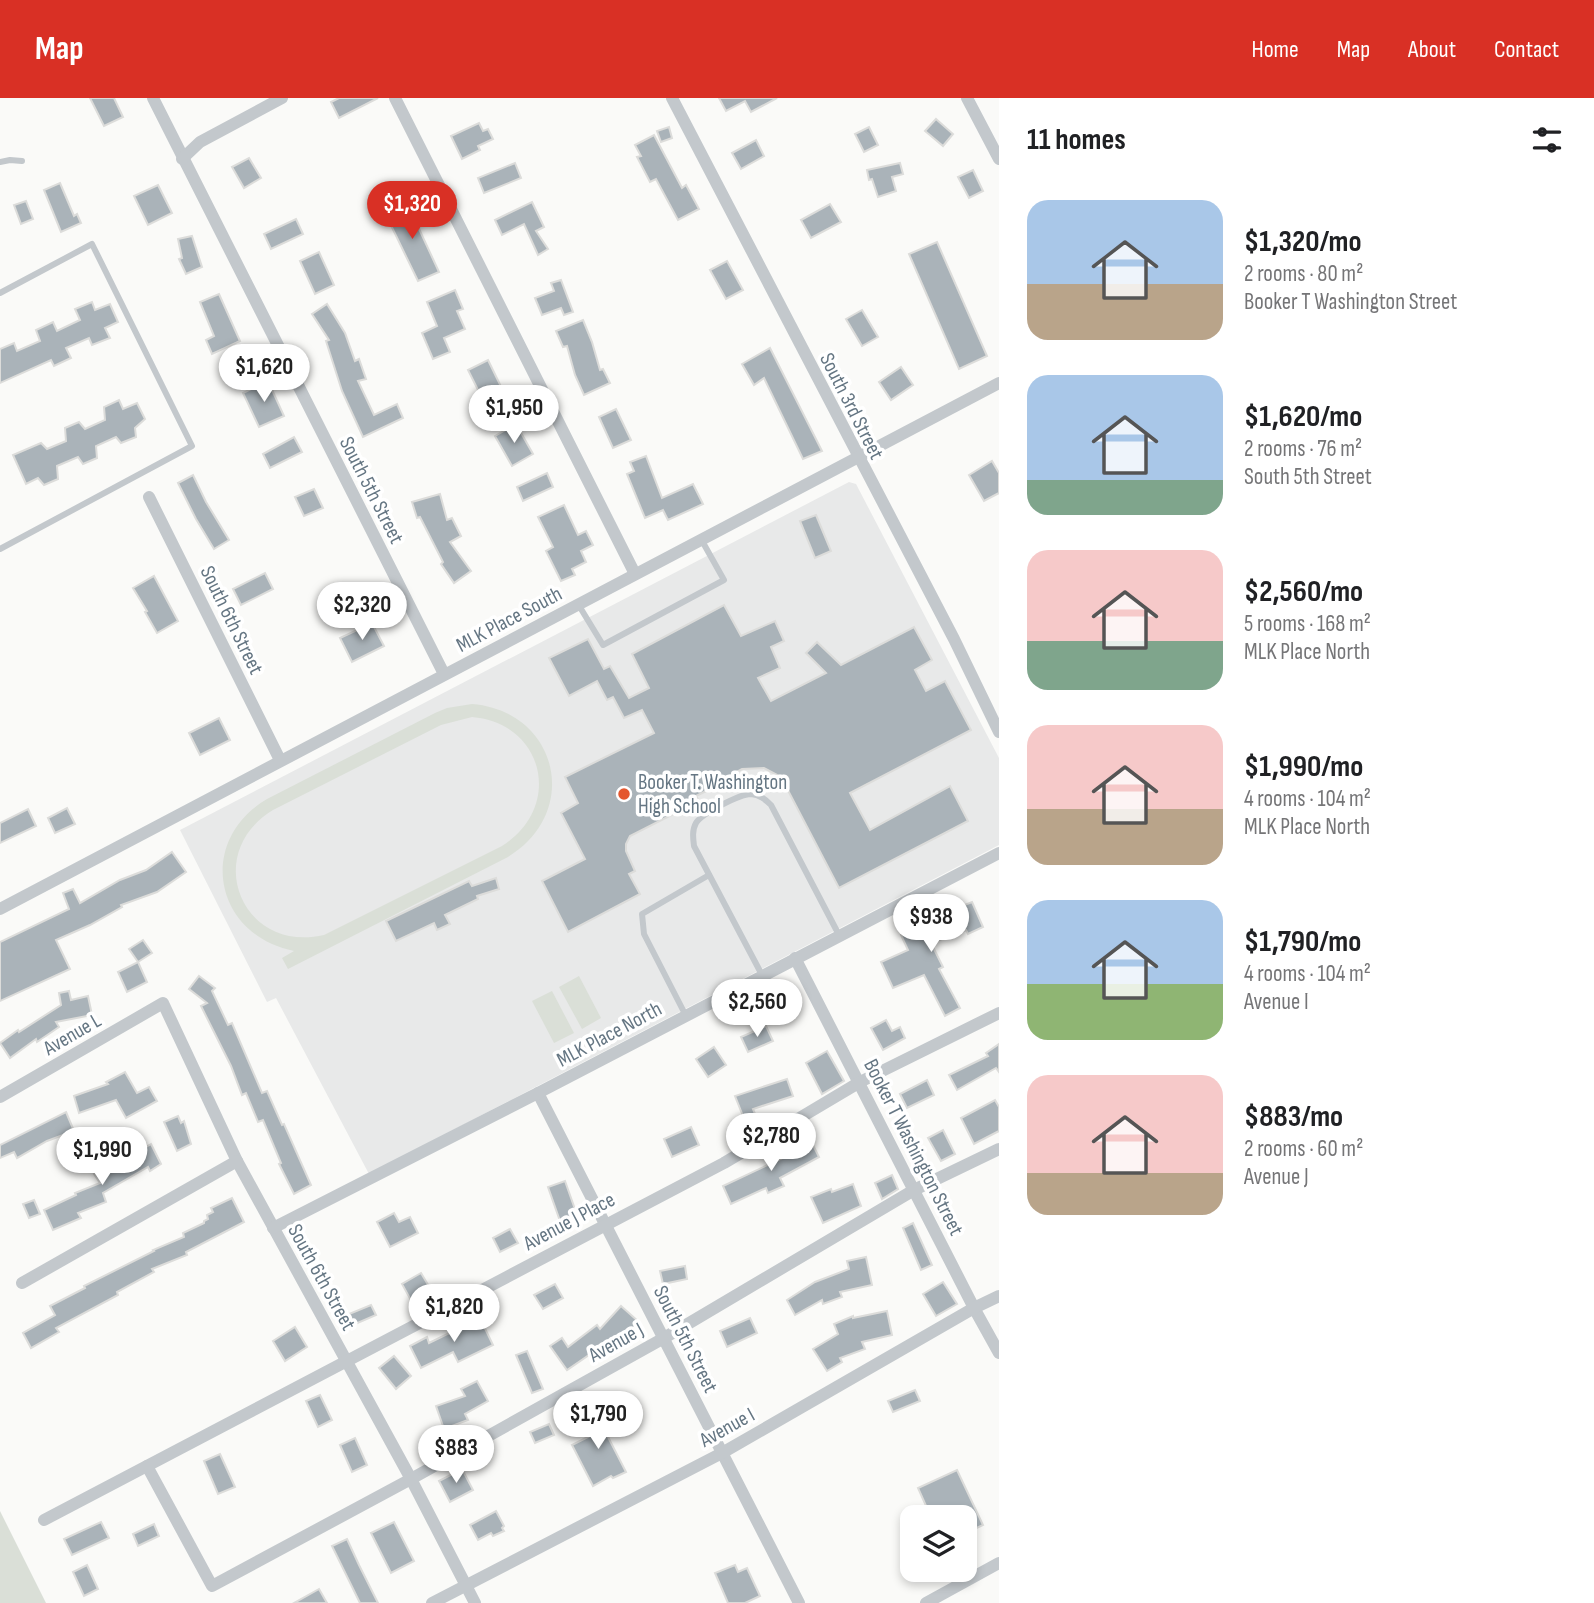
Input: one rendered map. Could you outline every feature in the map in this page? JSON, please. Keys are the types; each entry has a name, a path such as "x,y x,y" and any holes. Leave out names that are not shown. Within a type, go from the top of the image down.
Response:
{"street":[{"name":"South 5th Street","path":"153,98 444,674"},
{"path":"182,159 200,142 282,98"},
{"path":"395,98 635,574"},
{"name":"South 3rd Street","path":"672,98 954,639 999,732"},
{"path":"967,98 999,159"},
{"name":"MLK Place South","path":"0,909 999,383"},
{"name":"South 6th Street","path":"149,497 280,760"},
{"name":"MLK Place North","path":"273,1227 538,1093 999,853"},
{"name":"Booker T Washington Street","path":"795,958 999,1353"},
{"name":"South 6th Street","path":"163,1003 237,1161 347,1360 475,1603"},
{"name":"Avenue L","path":"0,1097 163,1003"},
{"name":"Avenue J Place","path":"44,1520 724,1163 860,1082 999,1013"},
{"name":"South 5th Street","path":"538,1093 799,1603"},
{"name":"Avenue J","path":"147,1466 212,1586 664,1338 914,1190 999,1149"},
{"path":"22,1283 237,1161"},
{"name":"Avenue I","path":"432,1603 722,1453 999,1296"},
{"path":"926,1603 999,1563"}],"lane":[{"path":"0,162 22,162"},
{"path":"0,293 92,244 192,446 0,549"},
{"path":"578,604 603,645 724,580 701,539"},
{"path":"762,976 694,846 695,823 740,796 758,795 771,805 839,936"},
{"path":"686,1016 644,934 642,914 709,875"}],"shaded area":[{"name":"Booker T. Washington High School","path":"849,482 856,484 999,758 999,845 369,1174 276,998 267,1002 180,830"},
{"path":"472,704 501,711 524,725 541,744 550,766 552,791 546,815 531,838 508,857 288,969 282,958 294,951 267,942 246,926 232,907 224,885 223,861 230,838 244,817 267,799 447,708","holes":["472,717 497,723 516,734 529,750 537,769 539,790 534,810 521,830 502,846 324,935 295,937 271,930 253,915 241,896 236,874 239,851 251,829 273,810 441,725"]},
{"path":"579,976 601,1018 582,1029 559,987"},
{"path":"552,991 574,1033 554,1043 532,1001"},
{"path":"0,1511 46,1603 0,1603"}],"building":[{"path":"90,98 114,98 123,117 104,126"},
{"path":"339,98 378,98 339,118 331,102"},
{"path":"719,98 777,98 751,112 745,101 726,111"},
{"path":"936,119 953,134 943,146 925,131"},
{"path":"479,123 483,131 488,129 493,139 478,146 480,150 462,159 451,136"},
{"path":"669,127 672,138 661,142 657,131"},
{"path":"869,127 878,145 864,152 855,134"},
{"path":"654,135 682,188 686,185 699,209 678,220 656,179 650,182 637,157 641,156 635,145"},
{"path":"756,140 764,156 741,169 732,153"},
{"path":"249,158 261,178 244,188 232,167"},
{"path":"515,163 521,178 484,193 478,178"},
{"path":"900,163 903,174 892,177 896,191 878,197 867,170"},
{"path":"973,170 983,191 969,198 958,177"},
{"path":"60,183 74,216 77,214 81,223 61,232 44,190"},
{"path":"158,185 172,213 148,225 134,196"},
{"path":"26,201 33,219 21,224 14,205"},
{"path":"409,202 439,272 418,281 385,213"},
{"path":"532,202 544,227 536,231 548,249 538,255 524,224 502,235 495,220"},
{"path":"830,204 841,222 811,238 801,220"},
{"path":"296,219 303,234 271,249 264,234"},
{"path":"192,236 202,267 186,274 179,259 182,258 178,239"},
{"path":"937,242 987,356 959,369 909,254"},
{"path":"319,252 334,285 315,294 300,261"},
{"path":"727,261 743,290 726,299 710,270"},
{"path":"561,280 573,312 564,315 561,308 542,315 535,298 554,291 551,283"},
{"path":"455,290 463,309 457,311 465,329 444,338 450,352 433,359 422,333 437,326 427,302"},
{"path":"219,294 240,341 212,354 206,340 214,336 200,302"},
{"path":"92,302 95,310 110,304 118,322 105,328 110,338 92,345 89,338 66,348 71,358 54,366 51,360 0,383 0,349 14,343 17,351 40,341 36,330 53,322 57,331 80,320 75,309"},
{"path":"327,304 345,333 355,361 359,359 366,379 358,381 374,415 397,404 403,418 363,437 342,391 326,341 329,340 312,314"},
{"path":"862,310 878,337 862,346 846,319"},
{"path":"583,320 600,370 603,369 610,383 584,395 567,346 563,347 556,331"},
{"path":"770,348 822,451 803,459 764,378 754,385 742,364"},
{"path":"488,360 509,403 489,412 468,370"},
{"path":"901,367 913,385 891,400 879,382"},
{"path":"268,381 284,416 259,427 243,393"},
{"path":"119,400 123,409 137,403 145,419 135,428 136,437 121,443 116,437 96,446 97,458 83,464 78,457 57,466 58,479 44,485 38,478 26,484 13,455 41,443 47,449 66,441 65,428 79,422 85,429 105,420 104,407"},
{"path":"616,409 631,440 613,448 599,417"},
{"path":"516,424 533,454 512,466 495,436"},
{"path":"294,437 302,452 270,468 263,454"},
{"path":"646,456 662,498 693,484 703,504 668,520 663,510 645,518 627,474 634,471 630,462"},
{"path":"992,461 999,473 999,493 984,501 969,475"},
{"path":"547,473 553,487 523,501 517,487"},
{"path":"193,475 229,540 214,549 178,483"},
{"path":"314,489 323,508 304,516 295,497"},
{"path":"440,494 447,520 452,518 461,536 450,542 471,571 454,583 441,564 443,562 420,517 417,518 412,502"},
{"path":"564,505 578,535 586,531 593,545 581,551 586,562 572,569 575,575 561,581 546,551 553,547 538,517"},
{"path":"816,515 831,551 815,558 800,521"},
{"path":"265,573 273,589 241,605 233,589"},
{"path":"154,576 178,621 157,633 133,588"},
{"path":"724,605 741,636 775,621 784,641 771,647 780,668 758,678 771,701 826,673 806,653 817,642 841,665 914,627 932,660 915,670 926,691 945,681 971,730 850,793 870,830 950,786 968,821 839,888 781,777 764,768 742,769 729,776 731,779 696,796 699,801 630,836 626,851 635,871 629,874 640,894 568,932 542,881 585,859 561,813 578,803 565,777 654,733 642,710 624,718 613,697 607,700 597,681 569,696 549,658 588,639 604,669 610,666 629,698 649,688 632,654"},
{"path":"372,623 384,646 352,662 340,638"},
{"path":"219,718 230,740 200,755 189,733"},
{"path":"67,808 75,824 55,833 48,818"},
{"path":"28,809 36,826 0,843 0,823"},
{"path":"172,852 186,872 157,892 121,905 122,907 90,925 56,940 70,969 0,1001 0,942 69,909 63,893 73,889 80,903 120,880 146,870"},
{"path":"496,878 499,889 477,896 478,899 445,915 450,924 437,930 434,923 396,941 386,921 469,881 472,886"},
{"path":"972,902 983,927 968,934 966,930 931,943 943,967 939,969 960,1008 945,1016 924,975 893,988 881,962 908,950 901,935 958,911 957,908"},
{"path":"143,940 152,953 138,962 129,949"},
{"path":"138,962 147,982 127,992 118,972"},
{"path":"199,976 215,988 212,991 228,1025 232,1023 262,1093 267,1091 311,1185 294,1194 279,1164 281,1163 263,1120 258,1122 246,1093 242,1095 231,1066 201,1006 207,1003 189,989"},
{"path":"69,991 71,1000 88,996 92,1015 56,1022 59,1027 37,1042 36,1039 10,1058 0,1043 61,1005 59,993"},
{"path":"886,1020 892,1031 900,1027 905,1038 883,1050 871,1028"},
{"path":"766,1026 773,1041 748,1052 741,1037"},
{"path":"999,1044 999,1072 996,1068 957,1090 949,1075 988,1056 986,1053"},
{"path":"714,1047 726,1065 708,1077 696,1059"},
{"path":"827,1051 844,1081 822,1094 806,1063"},
{"path":"125,1072 137,1093 149,1087 157,1101 126,1118 116,1100 79,1113 74,1096 108,1084 106,1082"},
{"path":"787,1079 793,1096 753,1109 758,1121 747,1126 735,1096"},
{"path":"927,1080 934,1095 907,1108 900,1094"},
{"path":"995,1100 999,1107 999,1131 974,1144 961,1118"},
{"path":"66,1112 74,1131 47,1141 17,1158 14,1152 0,1158 0,1145"},
{"path":"178,1116 181,1123 184,1121 191,1144 177,1151 164,1122"},
{"path":"691,1127 699,1145 672,1157 664,1139"},
{"path":"943,1130 955,1154 941,1161 928,1138"},
{"path":"810,1139 819,1157 780,1178 784,1186 768,1193 766,1188 731,1204 723,1186 789,1155 787,1151"},
{"path":"151,1144 161,1164 150,1171 148,1167 103,1193 106,1202 78,1213 81,1218 53,1230 44,1210 100,1183 94,1174"},
{"path":"892,1175 898,1189 882,1199 875,1183"},
{"path":"565,1181 577,1215 560,1221 548,1187"},
{"path":"853,1184 861,1206 823,1223 811,1197"},
{"path":"232,1198 244,1222 186,1252 187,1255 152,1269 154,1272 117,1292 118,1295 56,1328 59,1332 31,1348 23,1333 55,1315 50,1306 153,1250 184,1237 183,1233 208,1219 207,1215 213,1212 211,1208"},
{"path":"34,1200 40,1214 29,1218 23,1204"},
{"path":"394,1213 399,1222 410,1217 418,1233 390,1247 377,1222"},
{"path":"913,1223 932,1265 921,1270 903,1228"},
{"path":"510,1229 518,1243 500,1252 493,1238"},
{"path":"866,1257 872,1285 840,1292 842,1297 823,1304 822,1300 795,1315 787,1300 815,1282 849,1269 847,1261"},
{"path":"685,1266 687,1279 663,1284 660,1271"},
{"path":"421,1273 433,1293 413,1304 402,1284"},
{"path":"943,1282 957,1304 936,1316 923,1294"},
{"path":"555,1284 563,1298 543,1309 534,1295"},
{"path":"371,1305 376,1315 353,1325 349,1314"},
{"path":"621,1306 639,1322 625,1337 621,1333 567,1370 550,1346 562,1338 568,1347 597,1325 600,1329"},
{"path":"887,1311 892,1335 862,1342 865,1349 840,1358 842,1362 827,1371 813,1349 838,1334 834,1324 853,1316"},
{"path":"480,1318 493,1345 458,1362 453,1352 421,1368 410,1346 427,1337 429,1343"},
{"path":"750,1318 757,1333 727,1347 720,1331"},
{"path":"295,1327 307,1347 285,1361 273,1341"},
{"path":"527,1351 543,1389 532,1393 516,1355"},
{"path":"394,1356 411,1376 396,1389 379,1368"},
{"path":"477,1381 488,1401 465,1414 468,1420 444,1429 436,1406 465,1396 461,1389"},
{"path":"915,1390 920,1401 893,1412 888,1401"},
{"path":"320,1395 332,1420 318,1427 306,1401"},
{"path":"595,1405 626,1472 613,1478 611,1476 593,1486 572,1445 594,1434 582,1412"},
{"path":"549,1424 554,1435 535,1443 530,1432"},
{"path":"355,1438 367,1465 352,1472 340,1445"},
{"path":"220,1454 235,1487 218,1494 204,1461"},
{"path":"462,1469 473,1490 450,1502 439,1481"},
{"path":"957,1470 974,1505 926,1505 918,1488"},
{"path":"496,1511 504,1531 493,1536 491,1533 478,1540 470,1525"},
{"path":"977,1512 983,1525 977,1528"},
{"path":"101,1522 109,1538 72,1555 64,1539"},
{"path":"394,1522 414,1561 391,1573 371,1533"},
{"path":"154,1524 159,1536 138,1546 133,1534"},
{"path":"347,1539 378,1603 360,1603 332,1546"},
{"path":"87,1565 98,1589 84,1596 73,1572"},
{"path":"735,1565 738,1572 747,1568 760,1596 745,1603 728,1603 715,1573"},
{"path":"319,1589 327,1603 294,1603"}],"place":[{"name":"Booker T. Washington High School","path":"624,794"}]}
